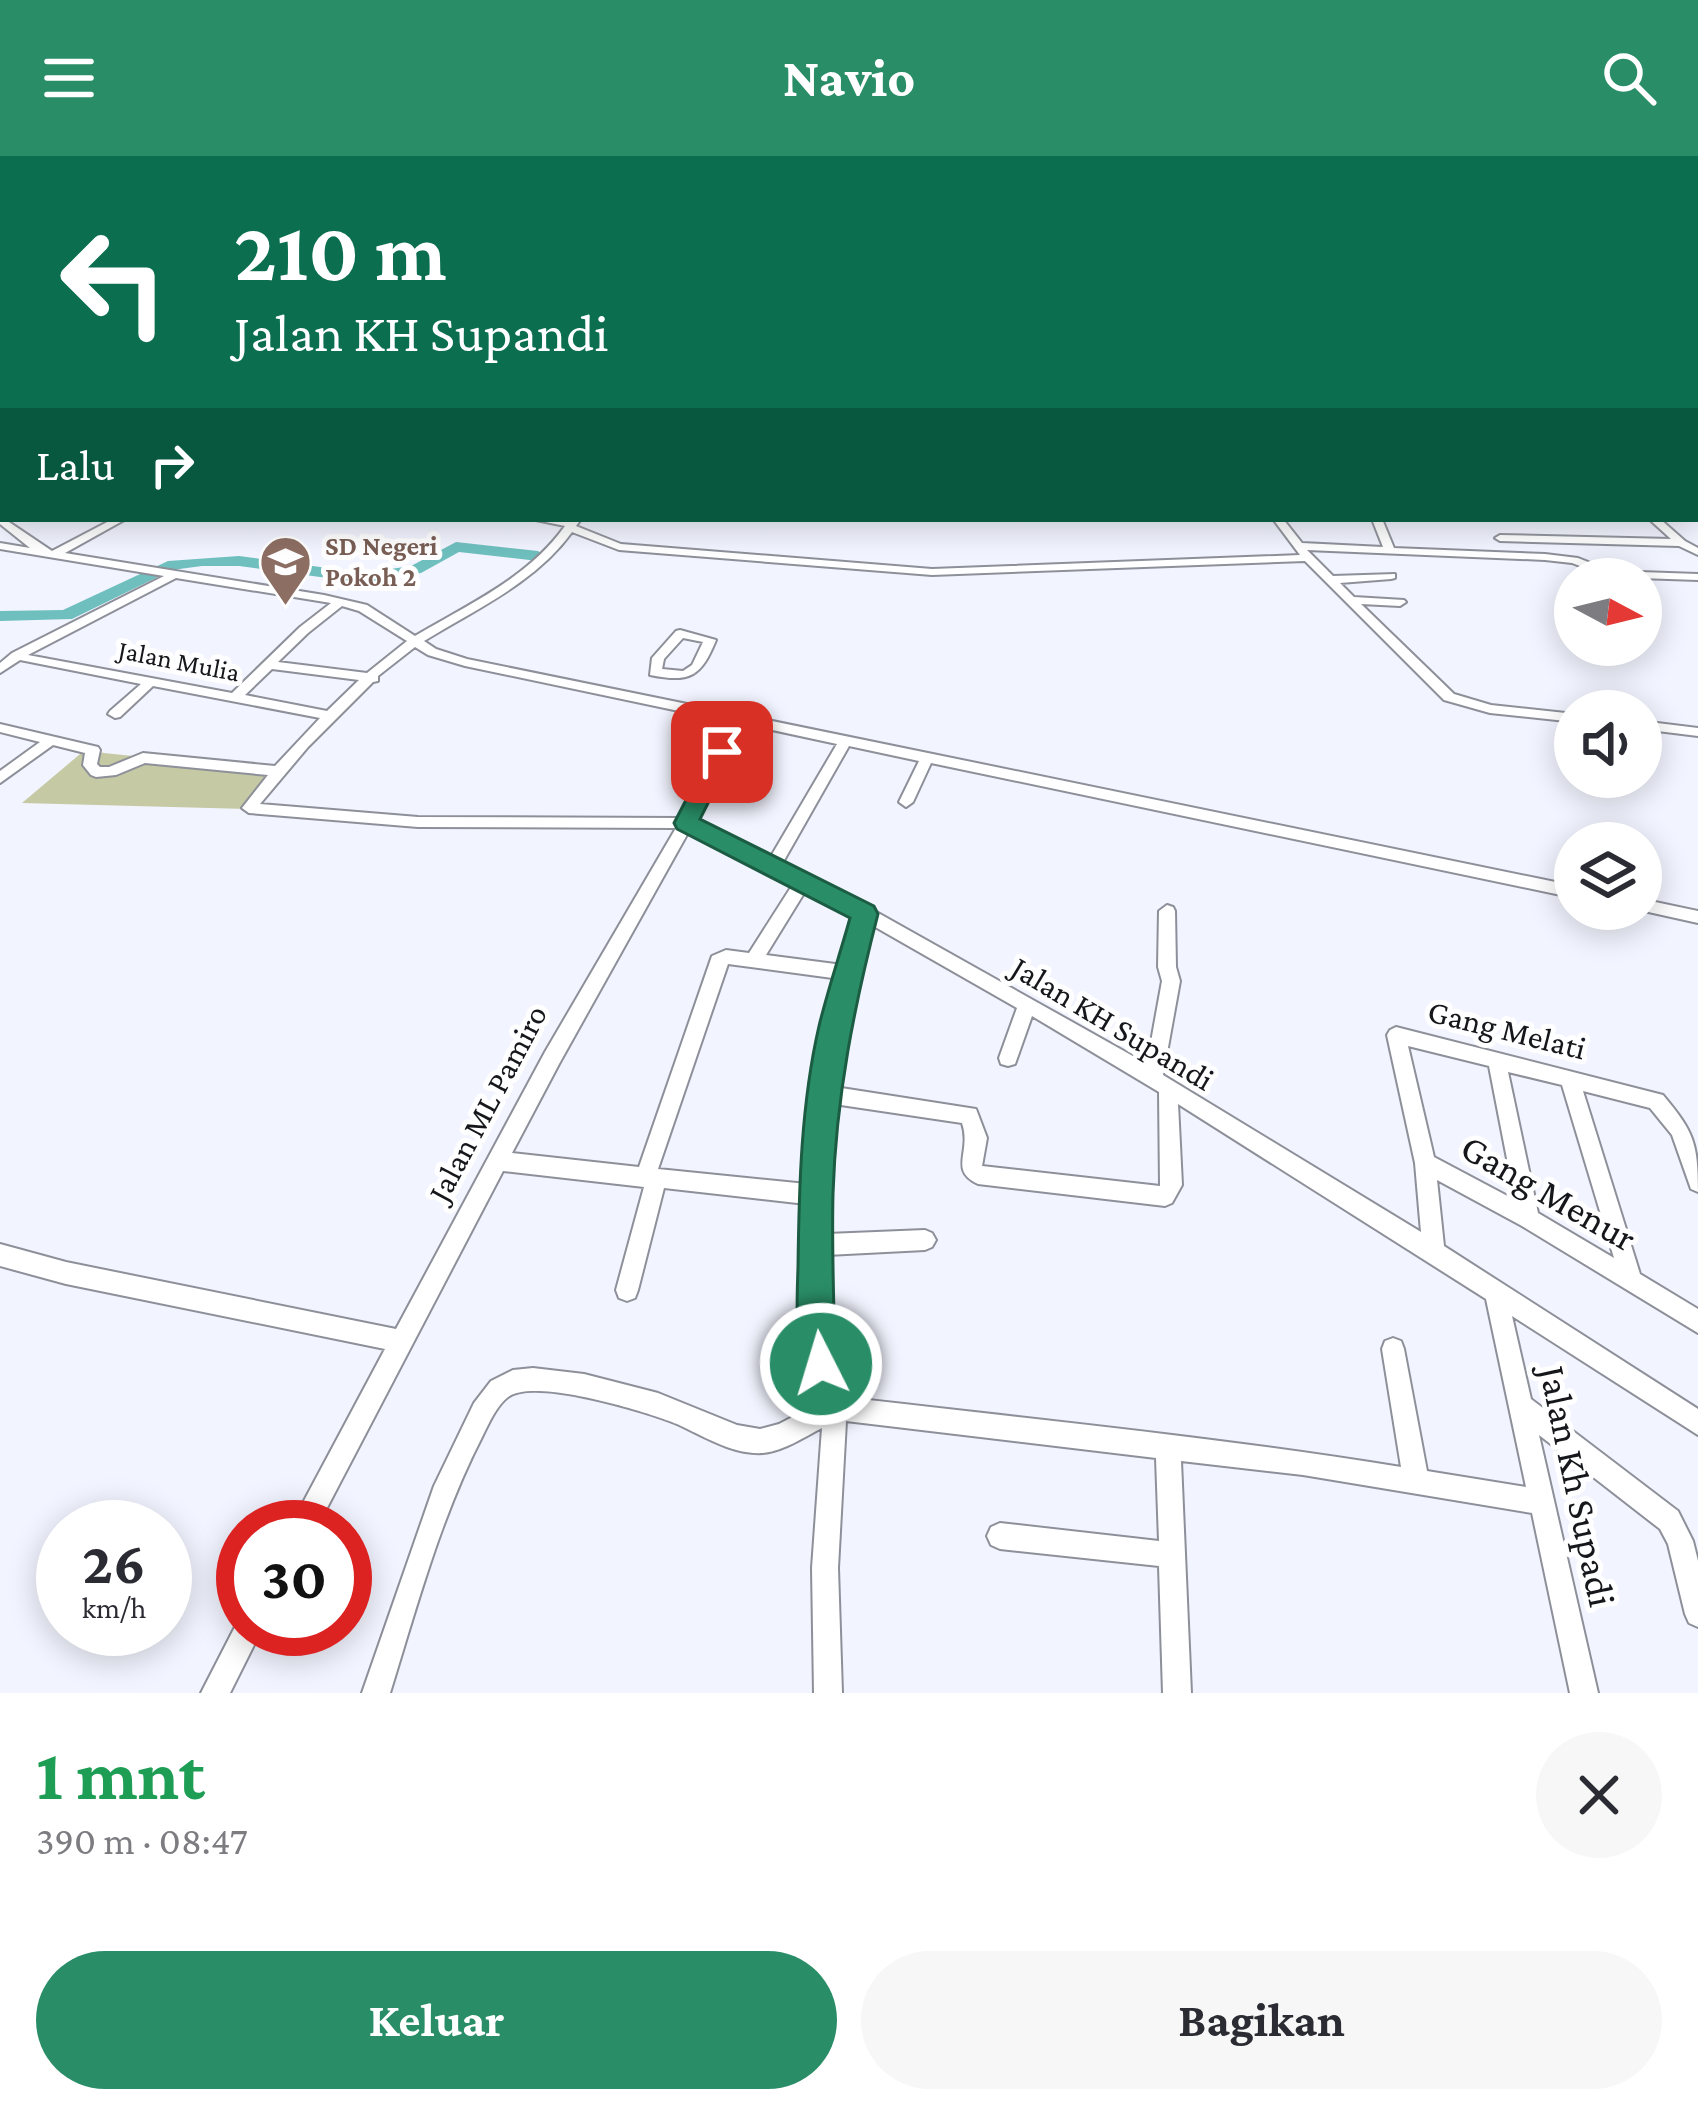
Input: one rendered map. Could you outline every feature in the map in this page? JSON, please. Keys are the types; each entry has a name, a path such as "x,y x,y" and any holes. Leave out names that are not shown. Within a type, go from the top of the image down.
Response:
{"street":[{"path":"4,522 49,554"},
{"path":"49,554 115,522"},
{"path":"1280,522 1308,559 1449,697 1490,709 1554,716"},
{"path":"1378,522 1390,551"},
{"path":"1657,522 1698,552"},
{"path":"686,823 418,823 249,808 373,678 416,641 514,584 573,524 619,547 932,572 1308,559"},
{"path":"1510,556 1500,538 1681,543"},
{"path":"0,546 340,602 381,617 416,641 465,662 1554,888"},
{"path":"1297,546 1570,559 1610,574 1698,577"},
{"path":"1434,553 1440,575"},
{"path":"0,669 64,626 140,594 165,571"},
{"path":"1330,580 1391,576"},
{"path":"1351,601 1400,602"},
{"path":"236,697 340,602"},
{"path":"667,701 683,677 692,674 710,642 707,637 678,635 652,668 683,677"},
{"name":"Jalan Mulia","path":"16,656 332,716"},
{"path":"269,665 373,678"},
{"path":"115,714 150,682"},
{"name":"Jalan ML Pamiro","path":"317,1500 741,716"},
{"path":"0,728 93,750 90,765 96,772 111,772 142,758 280,771"},
{"path":"1662,728 1698,732"},
{"path":"0,778 51,740"},
{"path":"774,865 846,740"},
{"path":"906,802 927,758"},
{"name":"Jalan KH Supandi","path":"686,823 774,865 1027,1005 1434,1252 1498,1297"},
{"path":"754,960 803,881"},
{"path":"1662,909 1698,917"},
{"path":"823,1094 969,1115 976,1138 971,1166 975,1174 1165,1196 1172,1185 1160,1085 1172,981 1166,953 1167,911"},
{"path":"828,1693 825,1563 835,1408 821,1364 816,1319 816,1195 823,1094 865,914"},
{"path":"627,1290 650,1178 718,961 724,957 754,960 848,974"},
{"path":"1008,1058 1027,1005"},
{"name":"Gang Melati","path":"1434,1252 1425,1163 1396,1035 1664,1106 1680,1130 1698,1182"},
{"path":"1497,1062 1528,1219"},
{"path":"1570,1080 1631,1280"},
{"path":"497,1161 816,1195"},
{"name":"Gang Menur","path":"1425,1163 1698,1322"},
{"path":"817,1245 925,1240"},
{"path":"0,1255 66,1273 401,1341"},
{"path":"1498,1297 1698,1424"},
{"name":"Jalan Kh Supadi","path":"1498,1297 1584,1693"},
{"path":"1393,1349 1416,1481"},
{"path":"376,1693 466,1445 497,1390 515,1378 536,1377 634,1399 736,1437 765,1442 835,1408 1168,1446 1540,1502"},
{"path":"1520,1405 1669,1520 1689,1547 1698,1614"},
{"path":"1168,1446 1177,1693"},
{"path":"1000,1536 1173,1555"},
{"path":"214,1693 234,1656"}],"green space":[{"path":"86,749 278,771 247,809 22,803"}],"waterway":[{"path":"0,616 66,615 168,566 202,561 239,561 364,578 415,570 456,547 538,556"}],"place":[{"name":"SD Negeri Pokoh 2","path":"286,608"}],"route":[{"path":"722,752 686,823 865,914 834,1026 823,1094 816,1195 816,1319 821,1364"}]}
